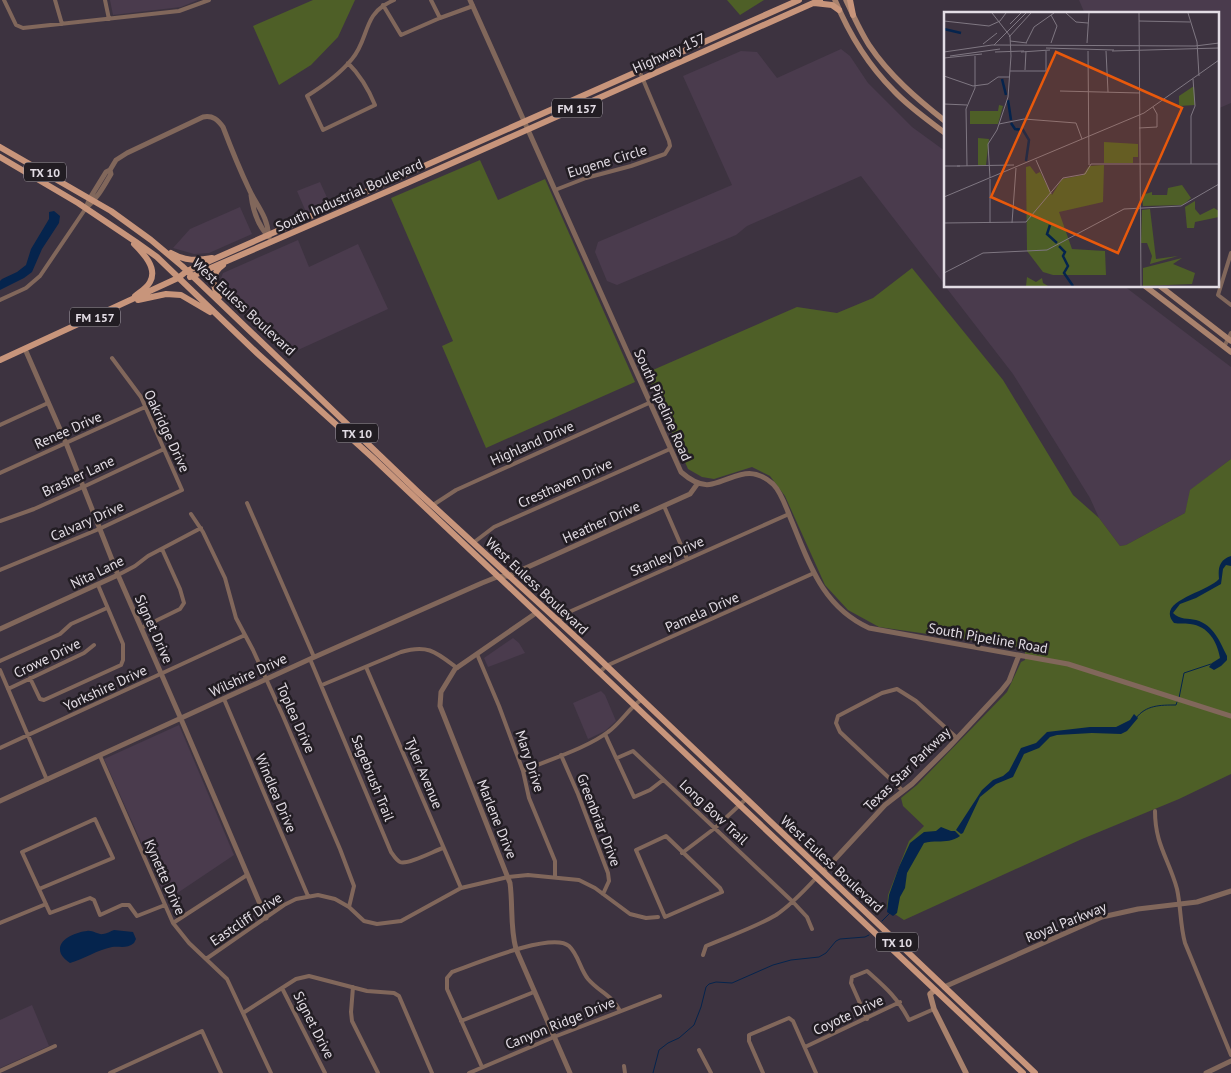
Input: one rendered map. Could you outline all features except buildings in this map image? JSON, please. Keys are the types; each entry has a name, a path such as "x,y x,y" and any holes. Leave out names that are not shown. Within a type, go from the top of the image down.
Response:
{"main road":[{"name":"Highway 157","path":"524,121 799,0"},
{"path":"836,0 855,41 878,75 895,93 944,132"},
{"path":"848,0 853,15 868,44 903,86 944,120"},
{"name":"Highway 157","path":"528,129 816,2"},
{"path":"816,2 832,5 840,10"},
{"name":"South Industrial Boulevard","path":"0,360 228,257 268,235 524,121"},
{"name":"South Industrial Boulevard","path":"228,257 272,242 528,129"},
{"name":"West Euless Boulevard","path":"0,147 92,200 151,240 190,274 300,378 497,577 600,672 1023,1073"},
{"name":"West Euless Boulevard","path":"0,156 86,208 157,257 249,346 373,458 473,543 606,666 1035,1073"},
{"path":"340,203 344,211"},
{"path":"125,234 146,256 152,269 150,284 128,302"},
{"path":"151,240 182,258 193,260 228,257"},
{"path":"222,303 214,286 215,274 228,257"},
{"path":"1148,288 1231,352"},
{"path":"1160,298 1162,288 1230,339"},
{"path":"134,299 140,300 166,294 181,295 221,320"},
{"path":"249,346 257,336"},
{"path":"287,379 296,382 300,378"},
{"path":"816,878 823,872"},
{"path":"906,964 911,963 936,985 944,987"},
{"path":"966,1073 934,1009 930,994 935,990 943,991 975,1020 981,1022"},
{"path":"1014,1065 1022,1061"}],"street":[{"path":"4,0 16,25 23,28 178,11 209,0"},
{"path":"55,0 62,24"},
{"path":"105,0 109,19"},
{"path":"348,63 367,86 375,105 323,130 307,96 324,85 348,63 362,45 373,16 383,5 394,0"},
{"path":"431,0 440,18"},
{"name":"South Pipeline Road","path":"470,0 649,403 682,472 698,483 712,485 746,473 768,480 775,486 814,573 832,602 857,623 869,628 1068,664 1231,716"},
{"path":"383,5 401,35 473,6"},
{"name":"Eugene Circle","path":"555,190 586,178 631,166 665,154 670,146 669,141 640,70"},
{"path":"0,300 33,283 46,268 111,174 110,170 116,160 203,117 211,116 223,127 251,195 252,205 262,231 268,235 272,242"},
{"path":"1231,254 1218,294 1231,305"},
{"path":"1224,346 1230,339"},
{"name":"Signet Drive","path":"25,349 66,443 118,575 182,719 266,918"},
{"name":"Oakridge Drive","path":"112,358 141,397 182,490"},
{"path":"0,426 48,403"},
{"name":"Highland Drive","path":"430,508 456,490 649,403"},
{"name":"Renee Drive","path":"0,473 146,407"},
{"name":"Brasher Lane","path":"0,521 34,509 164,449"},
{"name":"Cresthaven Drive","path":"473,543 494,527 670,449"},
{"name":"Heather Drive","path":"508,576 690,494 698,483"},
{"name":"Calvary Drive","path":"0,570 99,529 182,490"},
{"name":"Sagebrush Trail","path":"247,503 391,852 400,862 408,862 443,848"},
{"path":"664,506 687,559"},
{"name":"Toplea Drive","path":"191,514 201,528 224,578 236,618 266,679 333,832 354,886 350,907"},
{"name":"Stanley Drive","path":"557,621 569,612 789,514"},
{"name":"Nita Lane","path":"0,629 118,575 148,556 201,528"},
{"path":"141,628 180,609 184,604 180,589 162,549"},
{"name":"Pamela Drive","path":"600,672 606,666 814,573"},
{"name":"Wilshire Drive","path":"0,801 312,658 497,577 508,576"},
{"path":"30,678 40,699 44,700 121,665 123,660 123,644 98,585"},
{"path":"0,661 60,634 71,624 107,608"},
{"name":"Marlene Drive","path":"536,613 456,668 441,692 440,706 508,877 512,902 513,939 516,950 570,1073"},
{"name":"Yorkshire Drive","path":"0,748 245,635"},
{"name":"Crowe Drive","path":"8,689 84,654 94,645"},
{"path":"322,685 402,652 419,648 432,650 456,668"},
{"name":"Mary Drive","path":"477,654 499,706 523,771 529,798 555,861 555,876"},
{"name":"Texas Star Parkway","path":"823,872 885,805 912,784 957,738 1009,681 1019,655"},
{"name":"Tyler Avenue","path":"366,667 461,888"},
{"path":"0,670 47,780"},
{"path":"903,791 840,732 836,723 838,716 882,693 897,689 916,702 957,738"},
{"name":"Windlea Drive","path":"224,699 308,896"},
{"path":"523,771 605,734 634,705 642,700"},
{"path":"605,734 634,797 650,790 664,780"},
{"name":"Long Bow Trail","path":"617,758 632,751 793,902 808,917 812,929"},
{"name":"Greenbriar Drive","path":"561,755 608,872 609,881 603,894"},
{"name":"Kynette Drive","path":"100,756 173,923 189,943 227,979 271,1073"},
{"path":"682,853 715,828 746,799"},
{"path":"1155,811 1157,836 1177,888 1181,926 1185,943 1231,1055"},
{"path":"39,888 113,858 96,819 22,852 50,913 90,898 94,900 100,915 124,904 129,905 137,916 164,905"},
{"path":"666,836 682,853 722,892 665,916 636,850 666,836"},
{"path":"173,923 247,874"},
{"name":"Eastcliff Drive","path":"206,959 284,905 296,899 318,895 334,899 350,907 364,921 377,924 401,921 461,888 508,877 528,875 555,876 579,880 603,894 630,914 646,918 658,917"},
{"path":"703,955 706,946 748,929 777,914 793,902 816,878"},
{"name":"Royal Parkway","path":"944,987 1102,917 1138,909 1179,906 1206,900 1231,891"},
{"path":"0,923 46,904"},
{"path":"482,1067 447,989 449,975 452,972 516,950 557,941 565,943 574,952 588,979 615,1002 620,1011"},
{"path":"867,1019 851,983 852,977 867,971 893,994 910,1020 934,1009"},
{"path":"242,1013 296,979 309,976 353,987 394,993 399,996 432,1073"},
{"path":"353,987 352,1021 378,1073"},
{"name":"Signet Drive","path":"282,988 325,1073"},
{"path":"461,1021 534,992"},
{"name":"Canyon Ridge Drive","path":"469,1073 554,1037 660,996"},
{"name":"Coyote Drive","path":"805,1047 900,1002"},
{"path":"763,1073 748,1038 751,1034 789,1018 793,1021 816,1073"},
{"path":"110,1073 202,1031 219,1072"},
{"path":"0,1071 55,1046"},
{"path":"700,1050 711,1073"},
{"path":"1206,1073 1231,1061"},
{"path":"624,1066 625,1073"}],"shaded area":[{"path":"110,0 198,0 181,7 113,15"},
{"path":"1079,0 1231,0 1231,103 1218,109 1218,12 1084,12"},
{"path":"841,49 850,56 868,83 912,127 944,150 944,284 861,176 747,226 736,235 617,285 607,281 595,252 598,242 732,185 683,76 741,51 757,52 777,78"},
{"path":"320,182 329,202 306,212 297,191"},
{"path":"240,207 252,234 209,253 194,254 173,248 190,229"},
{"path":"298,240 309,267 358,244 388,309 287,355 228,297 219,283 223,273"},
{"path":"947,288 1127,288 1231,367 1231,459 1191,490 1185,513 1126,545 1120,546 1099,518 1090,498 1013,374"},
{"path":"513,638 519,643 525,653 488,667 484,658"},
{"path":"601,691 605,695 616,721 605,731 588,739 573,703"},
{"path":"179,725 234,855 167,900 104,759"},
{"path":"32,1005 49,1046 0,1068 0,1020"}],"green space":[{"path":"313,0 355,0 338,37 311,65 279,85 253,26"},
{"path":"727,0 764,0 740,15"},
{"path":"480,160 498,200 545,179 635,382 486,448 442,346 453,341 391,198"},
{"path":"912,268 1003,380 1073,495 1099,518 1120,546 1126,545 1185,513 1190,490 1231,459 1231,774 1179,799 1082,839 904,920 887,909 888,895 909,841 924,826 903,806 901,798 917,785 1007,692 1021,662 1025,660 1025,648 879,627 848,610 825,585 785,496 770,476 752,467 714,479 702,477 688,469 646,373 797,307 837,313 873,298"}],"water":[{"path":"54,211 60,216 59,223 42,249 32,272 0,290 0,281 2,279 17,272 26,265 31,249 49,219 49,212"},
{"path":"1231,556 1231,566 1226,565 1223,569 1221,584 1196,598 1180,604 1173,613 1181,618 1202,622 1216,635 1227,656 1227,660 1214,670 1209,667 1220,658 1217,646 1211,635 1196,625 1174,623 1170,615 1171,609 1176,603 1219,579 1220,565"},
{"path":"1134,714 1138,718 1127,731 1121,734 1092,733 1050,737 1039,748 1024,754 1013,777 996,784 980,797 963,833 961,834 956,830 982,790 993,780 1009,771 1021,748 1036,743 1047,732 1090,727 1116,727 1130,720"},
{"path":"941,827 955,831 960,836 946,841 924,843 907,873 905,888 900,897 897,913 893,916 887,912 889,895 910,843 924,832 936,831"},
{"path":"114,930 133,932 136,939 134,943 126,947 106,948 70,963 61,954 61,945 72,935 89,931 104,934"}],"waterway":[{"path":"1179,698 1184,673 1211,664"},
{"path":"1136,718 1149,708 1176,705 1177,702"},
{"path":"882,921 890,913"},
{"path":"653,1073 659,1050 679,1038 694,1025 706,987 709,984 716,982 732,983 773,965 791,960 819,957 826,953 840,939 869,935"}]}
